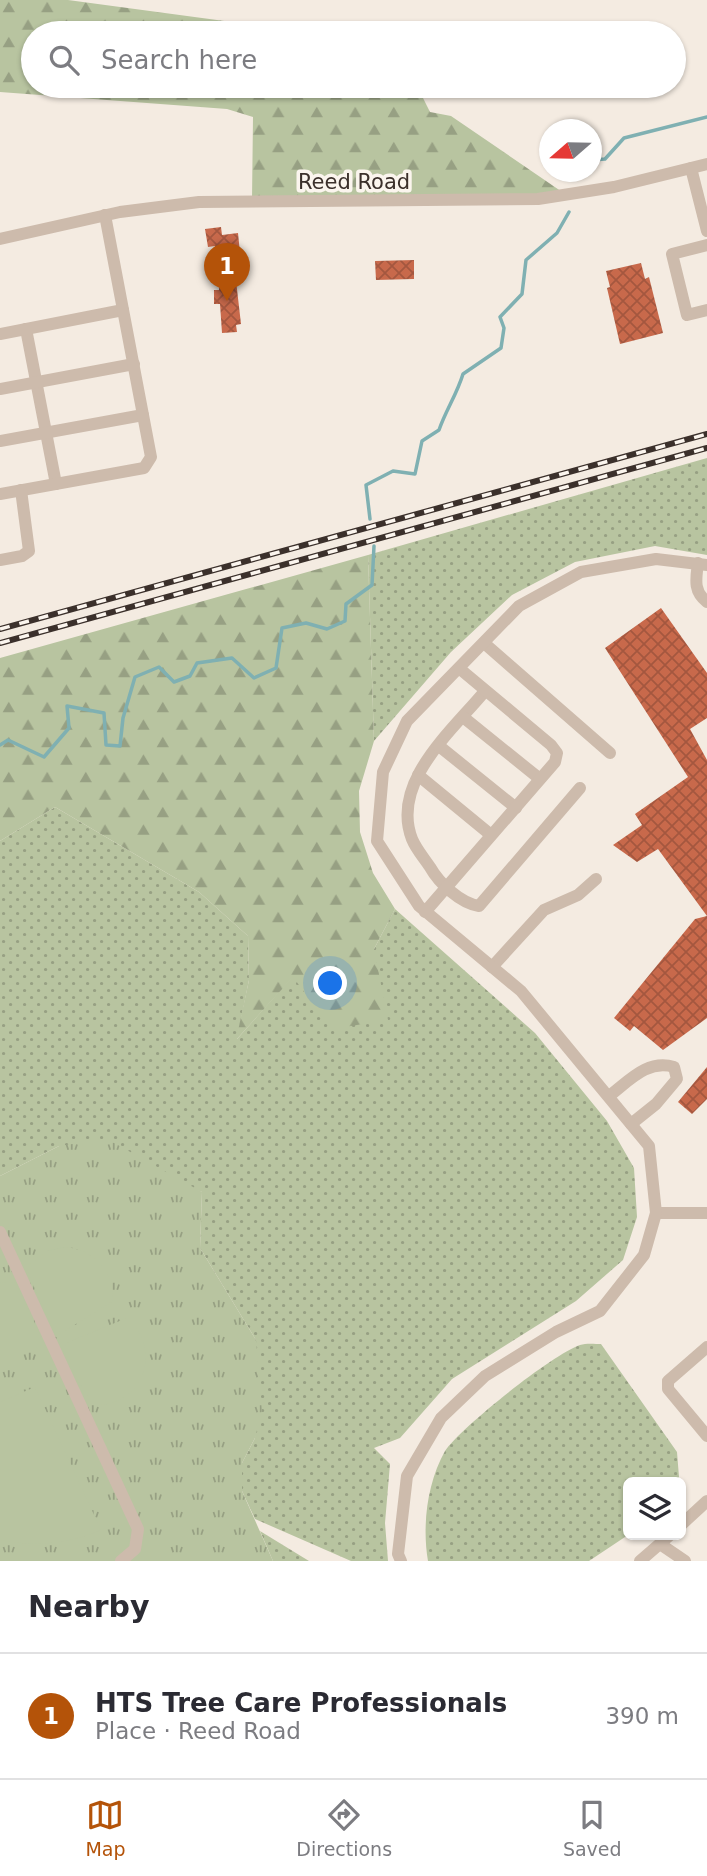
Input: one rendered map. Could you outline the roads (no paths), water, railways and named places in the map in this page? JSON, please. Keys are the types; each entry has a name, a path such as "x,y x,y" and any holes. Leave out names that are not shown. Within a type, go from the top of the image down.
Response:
{"street":[{"name":"Reed Road","path":"0,239 105,215 199,202 538,199 614,187 707,164"},
{"path":"691,168 707,231"},
{"path":"0,494 144,468 152,457 105,215"},
{"path":"707,246 672,254 687,315 707,310"},
{"path":"0,334 123,310"},
{"path":"26,329 56,484"},
{"path":"0,389 134,364"},
{"path":"0,441 143,415"},
{"path":"0,560 22,556 29,551 21,490"},
{"path":"401,1561 398,1554 407,1476 441,1418 485,1376 556,1332 600,1311 644,1255 656,1213 649,1146 521,991 425,912 377,841 383,772 407,721 519,606 581,572 656,559 702,564 695,583 698,594 707,602"},
{"path":"484,643 610,752"},
{"path":"425,912 555,762 557,753 551,745 460,669"},
{"path":"485,691 418,775 408,803 412,838 436,878 469,905 479,906 580,788"},
{"path":"463,717 540,779"},
{"path":"439,746 516,807"},
{"path":"418,775 491,835"},
{"path":"492,967 544,910 578,895 596,879"},
{"path":"609,1096 642,1069 662,1064 674,1067 677,1079 670,1090 631,1124"},
{"path":"656,1213 707,1213"},
{"path":"0,1232 138,1529 135,1549 121,1561"},
{"path":"707,1347 668,1381 668,1389 707,1436"},
{"path":"686,1521 707,1502"},
{"path":"640,1561 664,1540"},
{"path":"666,1540 685,1561"}],"waterway":[{"path":"602,159 624,138 707,117"},
{"path":"370,519 366,485 393,471 415,474 422,441 439,430 463,374 501,348 504,328 500,317 522,294 526,260 557,233 569,212"},
{"path":"0,745 8,740 44,757 69,728 67,706 104,713 106,745 120,746 123,718 135,677 159,667 174,682 190,676 197,663 232,658 254,678 276,668 282,628 306,623 327,629 345,621 346,604 372,585 374,546"}],"railway":[{"path":"0,629 707,434"},
{"path":"0,643 707,448"}],"place":[{"name":"HTS Tree Care Professionals","path":"227,301"}]}
